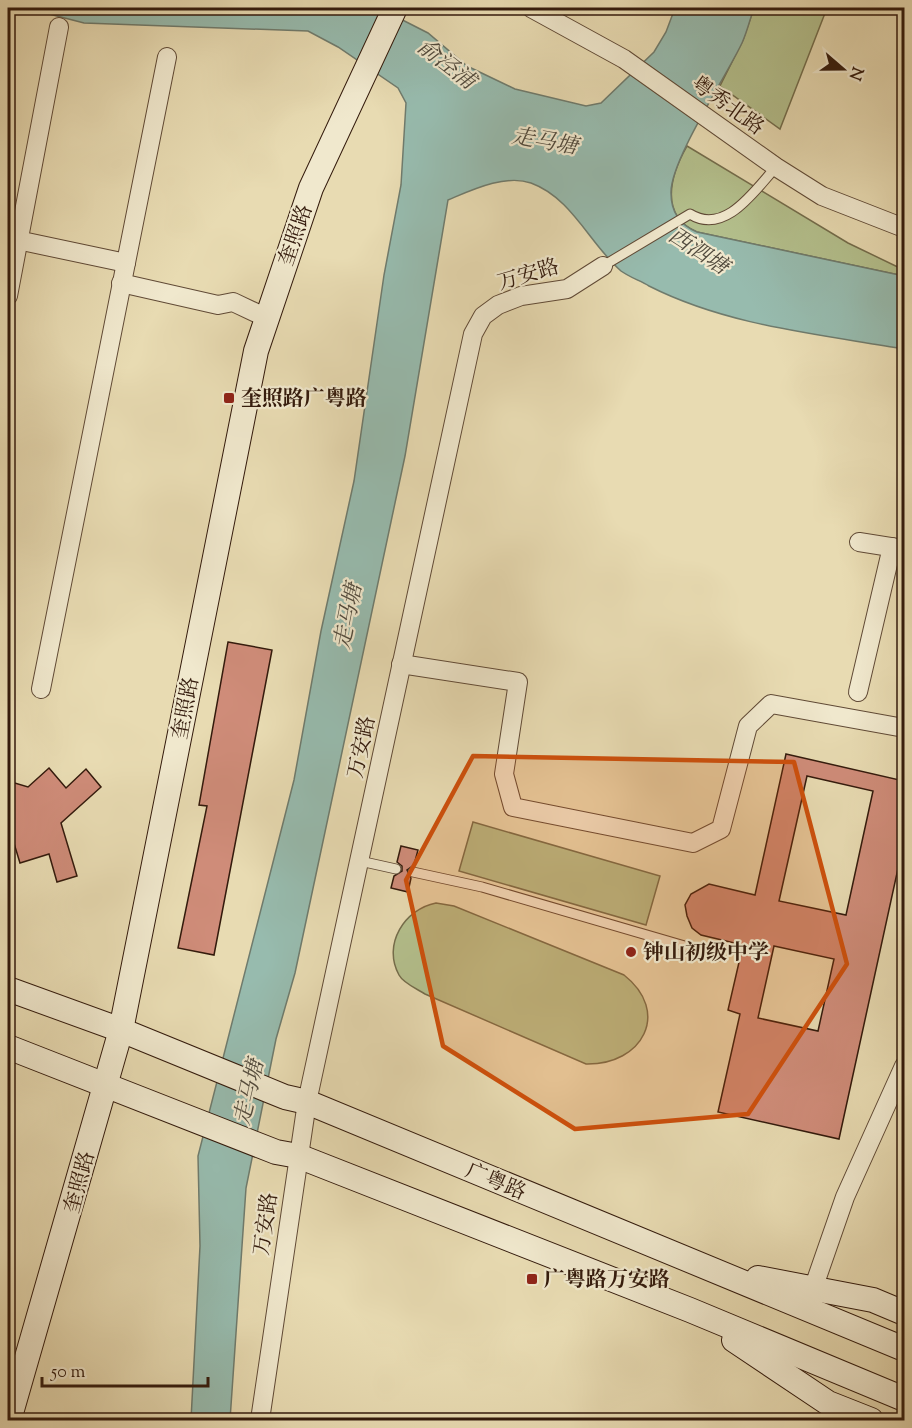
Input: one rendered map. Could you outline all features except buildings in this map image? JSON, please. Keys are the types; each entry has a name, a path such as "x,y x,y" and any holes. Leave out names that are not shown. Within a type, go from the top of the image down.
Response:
{"main road":[{"name":"奎照路","path":"9,1420 73,1207 121,1030 256,351 311,188 394,10"},
{"path":"8,989 121,1030"},
{"name":"广粤路","path":"121,1030 904,1349"},
{"path":"8,1047 104,1087 287,1154 690,1311 904,1400"},
{"name":"广粤路","path":"705,1268 873,1300 904,1313"},
{"path":"690,1311 828,1403 871,1420"}],"street":[{"name":"粤秀北路","path":"531,8 624,58 776,167 822,196 904,228"},
{"path":"8,296 13,239 59,27"},
{"path":"41,689 167,57"},
{"path":"13,239 126,263"},
{"name":"万安路","path":"260,1420 287,1154 296,1100 360,861 473,334 483,316 498,305 521,296 567,289 603,266"},
{"path":"121,284 218,305 233,302 267,318"},
{"path":"858,692 901,547 859,542"},
{"path":"401,664 518,682 504,774 513,807 693,843 721,829 748,726 771,704 904,728"},
{"path":"813,1289 845,1197 904,1066"}],"lane":[{"name":"万安路","path":"603,266 690,214 709,220 723,218 736,209 776,167"},
{"path":"360,861 396,869"},
{"path":"413,872 482,887 719,956"}],"highlighted area":[{"path":"473,756 794,762 847,964 748,1114 575,1129 443,1046 406,880"}],"green space":[{"path":"754,8 827,8 780,129 720,86 743,40"},
{"path":"687,146 848,243 904,270 904,276 697,232 685,225 677,216 671,194 676,169"},
{"path":"473,822 660,876 646,925 459,871"},
{"path":"436,903 454,906 624,975 638,989 646,1005 648,1020 644,1034 623,1056 606,1062 586,1064 410,986 401,978 394,963 395,940 406,920 415,912"}],"water":[{"path":"26,8 379,8 428,33 467,66 515,89 586,106 601,103 654,52 666,32 675,8 754,8 742,43 679,161 671,193 675,212 681,222 697,232 904,276 904,349 774,327 710,311 679,300 621,271 558,199 531,183 510,180 500,182 448,200 405,456 295,973 276,1039 246,1188 230,1420 191,1420 200,1246 198,1156 294,780 321,631 354,481 384,275 401,185 406,103 398,88 338,47 308,31 84,23"}],"place":[{"name":"奎照路广粤路","path":"229,398"},
{"name":"钟山初级中学","path":"631,952"},
{"name":"广粤路万安路","path":"532,1279"}],"water label":[{"name":"俞泾浦","path":"447,63"},
{"name":"走马塘","path":"545,140"},
{"name":"西泗塘","path":"699,250"},
{"name":"走马塘","path":"347,616"},
{"name":"走马塘","path":"248,1092"}]}
